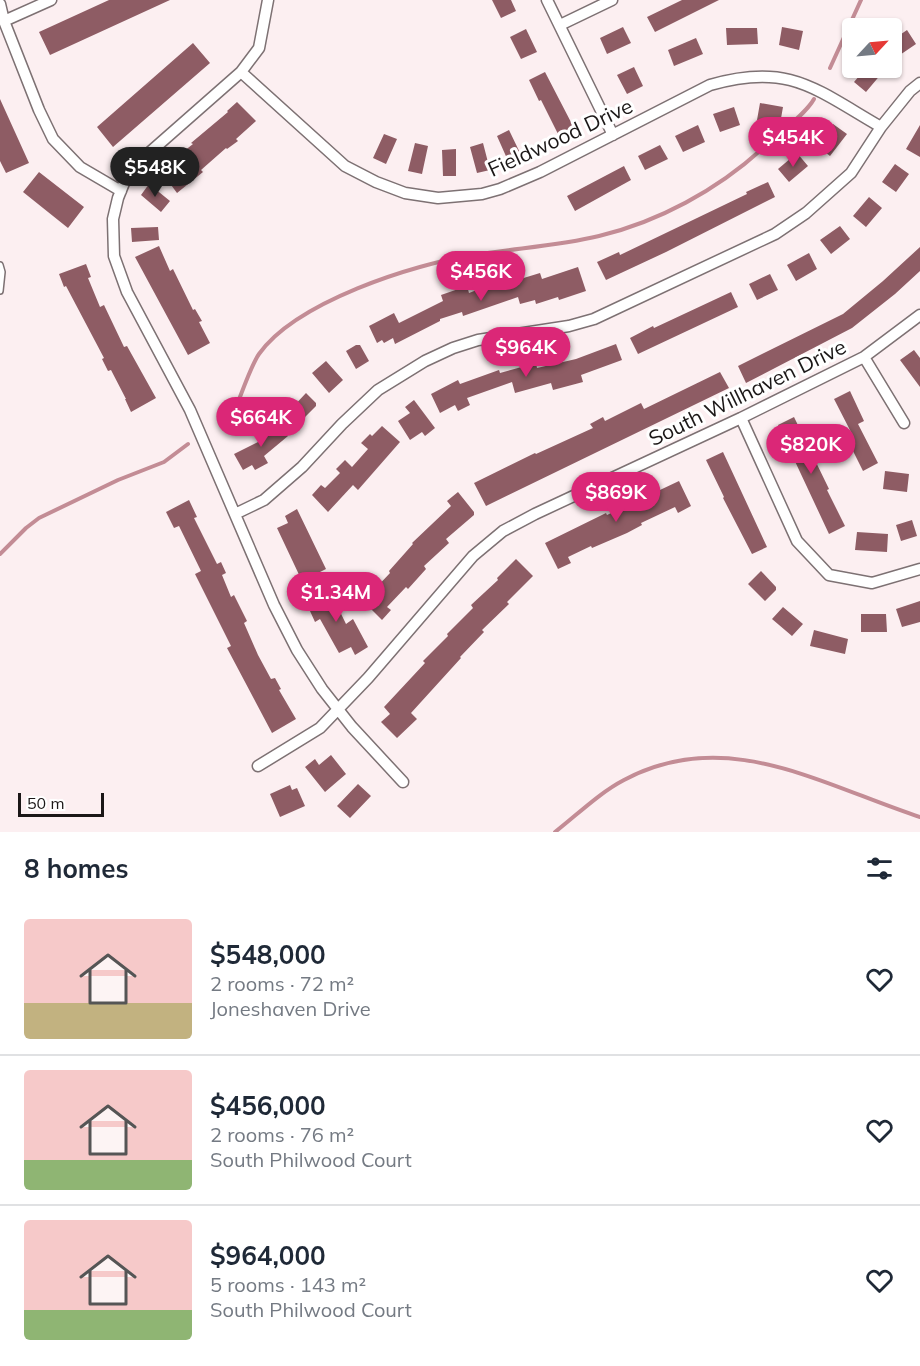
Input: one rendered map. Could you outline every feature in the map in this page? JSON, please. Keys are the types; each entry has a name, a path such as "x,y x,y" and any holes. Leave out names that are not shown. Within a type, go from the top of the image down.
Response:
{"street":[{"path":"4,21 51,0"},
{"path":"268,0 259,48 241,72 141,160 126,178 113,219 114,256 120,275 190,410 274,605 297,650 322,689 352,727 404,782"},
{"path":"547,0 613,135"},
{"path":"560,25 612,0"},
{"path":"0,4 4,21 39,110 53,139 80,167 121,191"},
{"name":"Fieldwood Drive","path":"241,72 345,166 376,182 405,193 438,198 482,194 500,189 540,172 711,85 734,78 756,75 783,77 807,84 881,127"},
{"path":"235,514 264,500 302,467 378,390 425,361 478,340 569,326 594,319 775,234 806,213 851,173 881,127 910,91 920,83"},
{"name":"South Willhaven Drive","path":"258,766 320,728 401,641 473,555 503,531 864,357 920,315"},
{"path":"864,357 904,423"},
{"path":"741,418 797,541 829,574 872,583 920,569"}],"lane":[{"path":"0,265 2,272 0,291"}],"building":[{"path":"109,0 170,0 50,55 39,32"},
{"path":"492,0 511,0 516,11 501,18"},
{"path":"682,0 719,0 655,32 647,17"},
{"path":"623,27 631,43 607,54 600,38"},
{"path":"782,27 803,31 799,50 779,45"},
{"path":"726,28 757,28 758,44 727,45"},
{"path":"526,29 537,52 521,59 510,37"},
{"path":"907,30 916,44 902,54 902,33"},
{"path":"696,38 703,54 674,66 668,50"},
{"path":"193,43 210,63 113,147 97,127"},
{"path":"634,67 643,86 627,94 617,75"},
{"path":"545,72 574,128 559,136 529,80"},
{"path":"857,78 878,78 866,92 854,82"},
{"path":"0,99 29,163 6,173 0,161"},
{"path":"237,102 256,121 236,139 238,141 226,148 201,170 203,172 177,193 160,170 193,144 191,143"},
{"path":"760,103 783,107 780,124 757,120"},
{"path":"734,107 740,125 720,132 713,114"},
{"path":"833,124 847,134 830,156 816,145"},
{"path":"698,125 705,142 683,152 675,136"},
{"path":"920,125 920,157 906,149"},
{"path":"509,130 522,157 509,163 497,136"},
{"path":"384,134 397,139 386,164 373,158"},
{"path":"415,143 428,146 422,174 408,171"},
{"path":"483,143 490,170 477,173 470,147"},
{"path":"660,145 668,159 645,170 638,156"},
{"path":"456,149 456,176 443,176 442,150"},
{"path":"797,153 808,166 789,182 778,169"},
{"path":"895,164 909,174 896,192 882,182"},
{"path":"624,166 631,180 575,211 567,196"},
{"path":"39,172 84,207 68,228 23,192"},
{"path":"768,182 775,197 606,280 597,262 619,252 620,255"},
{"path":"149,184 170,201 161,212 141,195"},
{"path":"869,197 882,208 866,227 853,216"},
{"path":"840,226 850,239 831,254 820,240"},
{"path":"158,227 159,240 132,242 131,228"},
{"path":"159,246 170,271 173,269 193,310 195,309 202,321 199,322 210,343 188,355 135,257"},
{"path":"920,247 920,271 852,328 746,383 738,366 843,314"},
{"path":"809,253 817,269 796,281 787,265"},
{"path":"86,264 91,277 88,278 100,307 104,305 124,347 127,346 156,398 131,412 59,274"},
{"path":"578,267 586,291 559,300 558,297 536,304 535,300 520,304 518,297 463,316 462,312 440,319 395,344 393,338 384,343 382,340 377,343 369,326 394,313 399,323 443,301 441,295 467,286 469,293 503,280 504,284 540,273 542,279"},
{"path":"770,274 778,290 757,300 749,284"},
{"path":"731,292 738,307 638,354 630,338"},
{"path":"616,344 622,360 581,375 583,382 553,390 551,383 515,393 512,382 467,398 470,405 458,411 455,405 440,413 431,394 458,380 460,384 499,370 500,373 536,363 537,368 576,359"},
{"path":"360,345 369,361 356,369 346,351"},
{"path":"914,350 920,358 920,387 900,360"},
{"path":"326,361 343,380 329,393 312,373"},
{"path":"720,372 729,388 486,506 474,483 593,428 590,424 603,417 605,421 641,403 644,409"},
{"path":"850,391 864,421 858,424 878,463 863,471 847,439 853,436 834,399"},
{"path":"306,393 316,403 316,406 302,420 291,409"},
{"path":"414,400 435,428 425,436 422,432 410,440 398,421 410,413 405,407"},
{"path":"794,417 845,526 829,534 778,425"},
{"path":"276,422 288,436 264,456 268,463 255,470 252,465 243,470 234,454 266,438 262,434"},
{"path":"382,426 400,442 358,490 353,485 328,512 312,495 321,485 325,488 340,473 336,469 345,460 352,467 368,449 361,443"},
{"path":"723,452 767,547 752,554 706,460"},
{"path":"885,471 909,474 907,492 883,489"},
{"path":"679,481 691,506 678,513 675,507 641,523 642,525 627,533 592,548 591,546 568,557 571,563 558,569 545,543"},
{"path":"458,492 474,515 446,539 449,543 424,566 426,569 408,589 406,587 387,607 391,610 382,620 361,599 370,589 373,591 390,573 389,571 412,543 451,506 447,501"},
{"path":"189,500 197,517 194,518 217,564 221,562 226,573 222,575 231,597 234,595 247,621 244,623 258,655 271,679 275,678 281,689 279,690 296,719 272,733 227,648 231,646 195,574 201,571 179,526 174,528 166,512"},
{"path":"297,509 326,569 302,581 277,528 288,523 285,516"},
{"path":"912,520 917,536 901,541 896,525"},
{"path":"857,532 888,534 887,552 855,550"},
{"path":"516,559 533,576 482,630 484,632 411,713 417,719 397,738 381,722 390,714 384,707 425,663 423,661 448,636 447,634 473,608 471,605 498,580 497,578"},
{"path":"761,571 776,587 776,590 765,601 748,584"},
{"path":"328,587 346,624 353,619 368,647 355,655 351,647 339,653 320,619 315,622 310,611 314,609 309,596"},
{"path":"920,601 920,622 902,627 896,609"},
{"path":"783,607 803,624 792,636 772,619"},
{"path":"861,614 886,614 887,632 861,632"},
{"path":"814,630 848,639 845,654 810,646"},
{"path":"331,755 346,774 325,792 305,767 315,759 319,765"},
{"path":"358,784 371,796 350,818 337,806"},
{"path":"290,785 292,790 297,788 305,806 280,817 270,794"}],"waterway":[{"path":"830,68 861,0"},
{"path":"225,417 234,412 259,354 276,335 327,302 358,288 420,267 474,255 553,245 599,236 665,213 726,178 790,125 814,99"},
{"path":"0,554 39,518 118,480 164,462 188,444"},
{"path":"555,832 597,798 624,780 662,764 700,758 737,759 774,766 920,817"}]}
